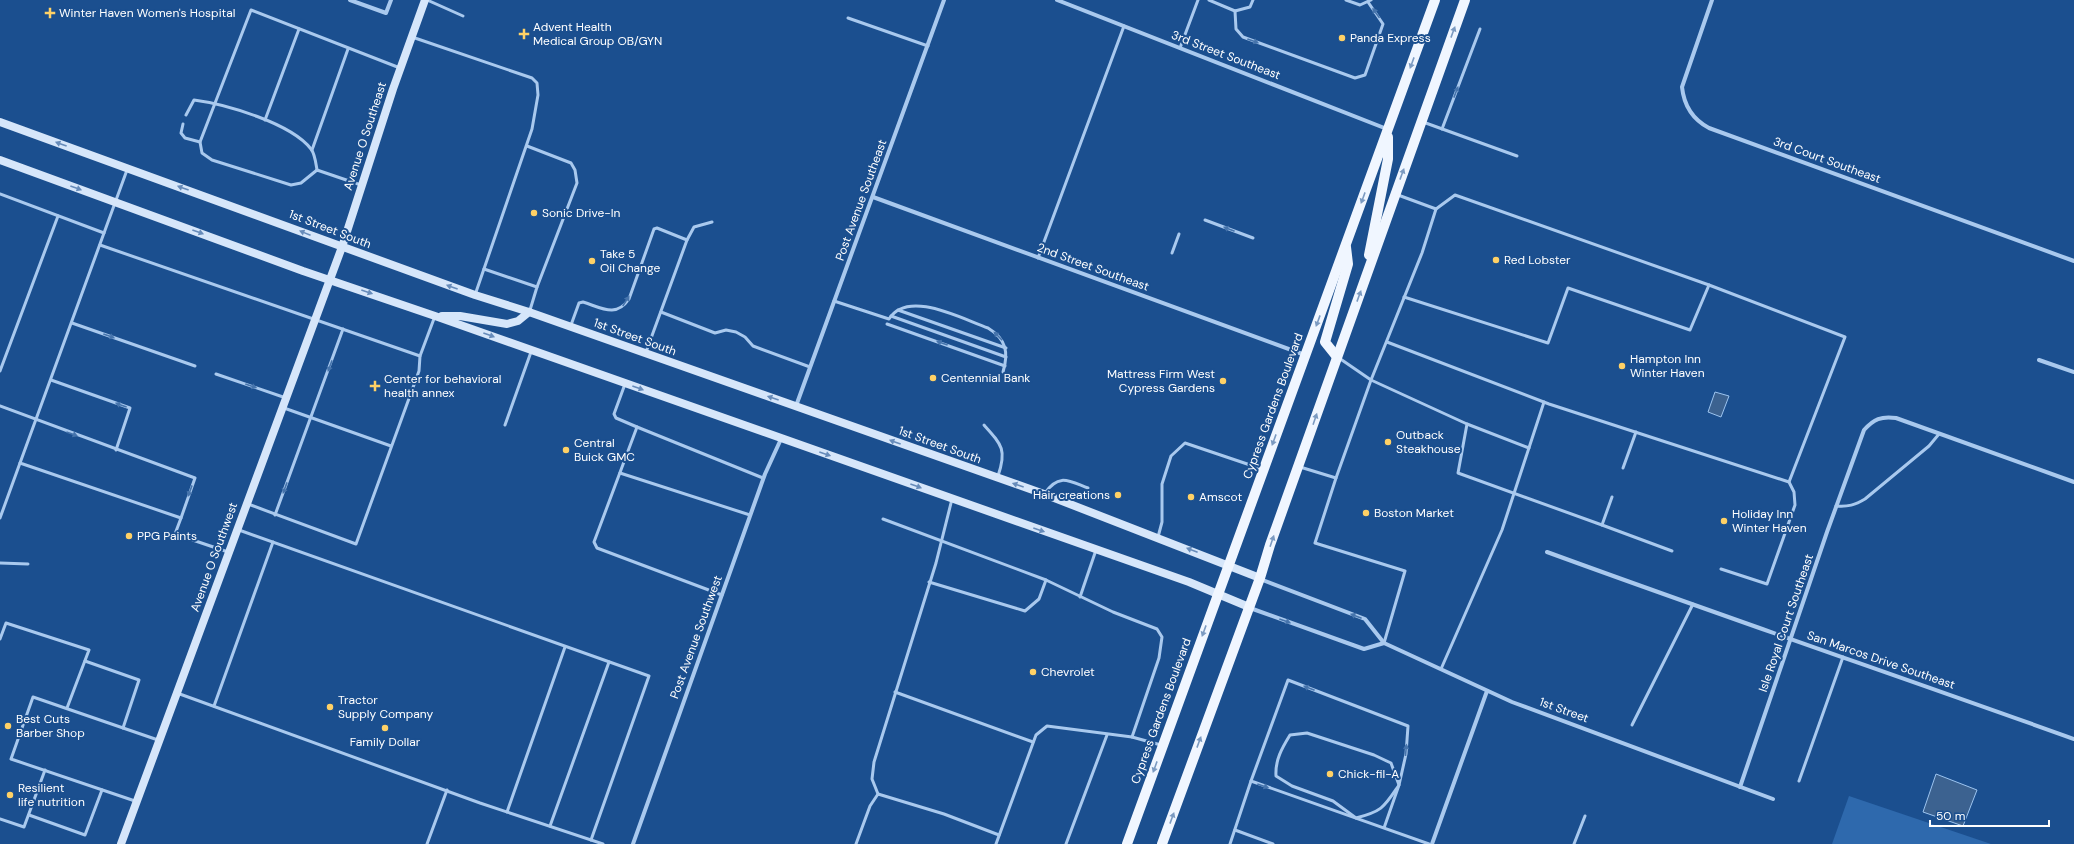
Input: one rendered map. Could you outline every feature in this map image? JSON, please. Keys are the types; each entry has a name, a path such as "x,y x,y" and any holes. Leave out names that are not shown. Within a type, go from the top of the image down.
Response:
{"main road":[{"name":"Avenue O Southeast","path":"330,279 342,247 400,68 426,0"},
{"name":"Cypress Gardens Boulevard","path":"1127,844 1435,0"},
{"path":"1162,844 1260,578 1298,466 1465,0"},
{"name":"1st Street South","path":"0,122 475,295 529,312 1044,494 1158,537 1260,578"},
{"path":"1372,260 1369,255 1372,233 1388,159 1388,129"},
{"path":"0,160 304,272 330,279 624,384 1189,582 1249,607"},
{"path":"1337,357 1325,342 1348,264 1346,245"},
{"name":"Avenue O Southwest","path":"121,844 330,279"},
{"path":"435,316 460,316 507,324 518,321 529,312"}],"street":[{"path":"350,0 386,13 391,0"},
{"name":"Post Avenue Southeast","path":"796,406 944,0"},
{"name":"3rd Street Southeast","path":"1057,0 1388,129"},
{"name":"3rd Court Southeast","path":"1712,0 1682,87 1683,100 1698,122 1709,128 2074,261"},
{"name":"2nd Street Southeast","path":"873,197 1306,355"},
{"path":"2039,360 2074,372"},
{"name":"Isle Royal Court Southeast","path":"1740,787 1836,506 1864,430 1873,420 1883,416 1896,418 2074,482"},
{"name":"Post Avenue Southwest","path":"632,844 763,478 781,439"},
{"name":"San Marcos Drive Southeast","path":"1546,552 2074,739"},
{"name":"1st Street","path":"1260,578 1365,619 1384,643 1487,691 1773,799"},
{"path":"1249,607 1364,649 1384,643"},
{"path":"1430,844 1487,691"}],"lane":[{"path":"426,0 463,16"},
{"path":"1180,48 1198,0"},
{"path":"1208,0 1235,11 1250,7 1253,0"},
{"path":"1235,11 1236,29 1243,37 1355,78 1365,74 1383,24 1369,1 1360,5 1346,0"},
{"path":"317,170 301,183 291,185 212,160 202,153 200,142 251,10 400,68"},
{"path":"848,18 928,46"},
{"path":"1038,258 1124,26"},
{"path":"265,120 299,29"},
{"path":"1442,129 1480,29"},
{"path":"412,37 532,78 537,83 538,95 532,129 475,295"},
{"path":"317,170 312,150 348,49"},
{"path":"186,115 194,100 215,103 265,120 292,132 312,150"},
{"path":"1421,121 1517,156"},
{"path":"183,124 181,133 185,138 200,142"},
{"path":"527,146 571,163 575,170 577,183 537,287 529,312"},
{"path":"0,518 128,168"},
{"path":"317,170 362,185"},
{"path":"0,194 104,233"},
{"path":"1395,194 1436,209"},
{"path":"1384,643 1405,571 1316,543 1336,478 1370,380 1387,342 1422,253 1436,209 1455,195 1709,285 1845,337 1789,482"},
{"path":"0,371 58,216"},
{"path":"1205,220 1253,238"},
{"path":"646,354 687,240 694,227 712,222"},
{"path":"570,327 579,303 583,302 615,311 624,307 629,299 654,229 657,228 687,240"},
{"path":"1172,253 1179,234"},
{"path":"100,244 420,356"},
{"path":"484,269 537,287"},
{"path":"1404,297 1548,343 1568,288 1690,330 1709,285"},
{"path":"834,301 890,318 1006,358"},
{"path":"890,318 898,310 908,306 924,305 988,328 996,333 1006,348 1006,358 1003,372"},
{"path":"898,310 1006,348"},
{"path":"661,312 715,333 726,330 736,332 745,337 753,346 810,367"},
{"path":"247,504 356,544 419,371 420,356 435,316"},
{"path":"72,322 195,366"},
{"path":"887,324 1005,366"},
{"path":"275,515 343,329"},
{"path":"1387,342 1544,402 1789,482 1794,492 1795,505 1767,584 1721,569"},
{"path":"505,425 532,350"},
{"path":"1337,357 1370,380 1467,424 1529,448"},
{"path":"216,374 286,398"},
{"path":"51,380 130,408 116,450"},
{"path":"624,384 614,414 616,418 763,478"},
{"path":"1441,669 1502,530 1544,402"},
{"path":"0,406 195,478 175,534 229,552"},
{"path":"282,408 391,446"},
{"path":"1467,424 1458,473 1672,551"},
{"path":"984,425 998,440 1003,453 998,478"},
{"path":"637,427 594,542 597,548 722,595"},
{"path":"1623,468 1636,432"},
{"path":"1836,506 1846,507 1855,505 1865,499 1929,446 1939,434"},
{"path":"1158,537 1162,522 1162,484 1171,456 1185,443 1264,470"},
{"path":"20,463 181,518"},
{"path":"1298,466 1336,478"},
{"path":"620,473 750,515"},
{"path":"1044,494 1053,483 1063,480 1088,488"},
{"path":"1602,525 1612,497"},
{"path":"878,794 872,779 874,762 929,582 952,499"},
{"path":"883,519 1046,580 1080,597 1157,629 1162,637 1159,658 1132,737"},
{"path":"238,529 649,676 591,840"},
{"path":"214,706 272,542"},
{"path":"1080,597 1096,550"},
{"path":"0,563 28,564"},
{"path":"929,582 1025,611 1039,599 1046,580"},
{"path":"1632,725 1693,604"},
{"path":"0,639 6,622 89,650 67,708"},
{"path":"507,812 565,647"},
{"path":"1799,781 1843,657"},
{"path":"85,661 139,680 123,728"},
{"path":"550,826 609,662"},
{"path":"1230,844 1251,781 1288,680 1408,726 1406,754 1399,785 1384,828"},
{"path":"895,692 1033,742"},
{"path":"177,693 507,812 603,844"},
{"path":"137,802 11,759 33,697 160,740"},
{"path":"996,844 1036,735 1047,726 1107,735 1132,737 1163,746"},
{"path":"1307,733 1374,755 1391,763 1399,785 1384,806 1375,813 1356,818 1333,802 1292,786 1276,776 1276,766 1282,748 1290,735 1307,733"},
{"path":"1066,844 1107,735"},
{"path":"0,819 24,827 45,770"},
{"path":"1251,781 1430,844"},
{"path":"28,814 85,835 102,790"},
{"path":"427,844 447,790"},
{"path":"878,794 944,814 999,835"},
{"path":"856,844 870,806 878,794"},
{"path":"1574,844 1585,816"},
{"path":"1235,830 1273,844"}],"shaded area":[{"path":"1715,392 1729,396 1721,417 1708,412"},
{"path":"1936,774 1977,790 1963,826 1923,812"},
{"path":"1849,796 1991,844 1832,844"}],"place":[{"name":"Winter Haven Women's Hospital","path":"50,13"},
{"name":"Advent Health Medical Group OB/GYN","path":"524,34"},
{"name":"Panda Express","path":"1342,38"},
{"name":"Sonic Drive-In","path":"534,213"},
{"name":"Red Lobster","path":"1496,260"},
{"name":"Take 5 Oil Change","path":"592,261"},
{"name":"Hampton Inn Winter Haven","path":"1622,366"},
{"name":"Centennial Bank","path":"933,378"},
{"name":"Mattress Firm West Cypress Gardens","path":"1223,381"},
{"name":"Center for behavioral health annex","path":"375,386"},
{"name":"Outback Steakhouse","path":"1388,442"},
{"name":"Central Buick GMC","path":"566,450"},
{"name":"Hair creations","path":"1118,495"},
{"name":"Amscot","path":"1191,497"},
{"name":"Boston Market","path":"1366,513"},
{"name":"Holiday Inn Winter Haven","path":"1724,521"},
{"name":"PPG Paints","path":"129,536"},
{"name":"Chevrolet","path":"1033,672"},
{"name":"Tractor Supply Company","path":"330,707"},
{"name":"Best Cuts Barber Shop","path":"8,726"},
{"name":"Family Dollar","path":"385,728"},
{"name":"Chick-fil-A","path":"1330,774"},
{"name":"Resilient life nutrition","path":"10,795"}]}
